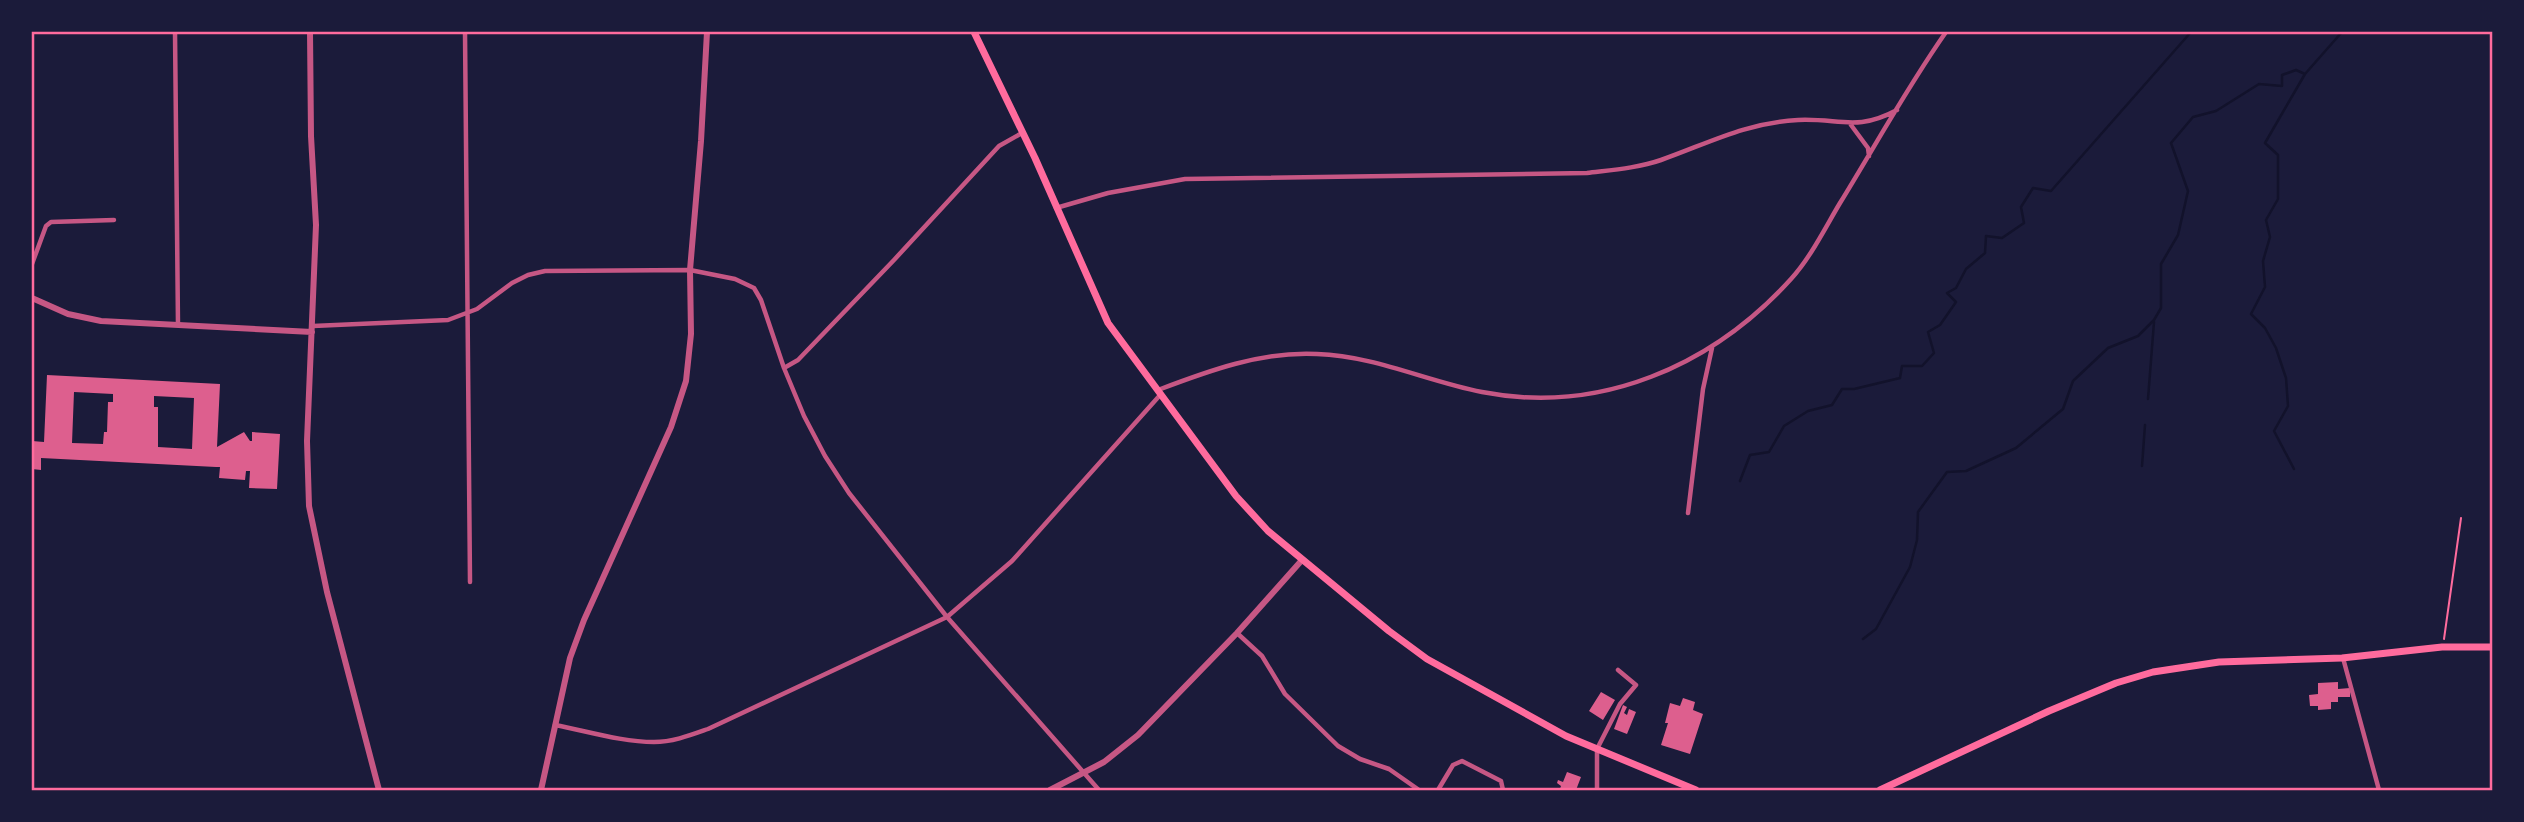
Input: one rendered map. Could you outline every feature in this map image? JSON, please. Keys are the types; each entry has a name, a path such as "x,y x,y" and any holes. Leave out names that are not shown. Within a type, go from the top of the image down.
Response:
{"main road":[{"path":"974,32 1108,323 1236,496 1268,531 1427,659 1566,736 1696,790"},
{"path":"1880,790 2049,711 2137,676 2176,667 2218,662 2342,657 2442,647 2493,647"}],"street":[{"path":"175,32 178,325"},
{"path":"310,32 311,135 316,225 307,471 313,530 379,790"},
{"path":"465,32 470,582"},
{"path":"541,790 570,658 584,620 681,402 690,359 690,271 707,32"},
{"path":"555,725 634,740 656,742 682,738 708,729 947,617 1012,561 1159,392 1215,370 1260,358 1315,354 1373,361 1483,392 1552,399 1587,396 1626,386 1662,372 1712,347 1742,325 1793,277 1946,32"},
{"path":"1055,208 1120,190 1185,179 1597,172 1660,160 1761,123 1802,120 1851,124 1880,119 1898,110"},
{"path":"1851,124 1868,148 1869,157"},
{"path":"784,368 798,360 999,146 1022,133"},
{"path":"32,264 46,226 51,222 114,220"},
{"path":"32,298 84,318 178,325 312,329 448,320 467,314 512,283 545,271 690,271 735,279 754,288 761,300 784,368 814,436 849,493 947,617 1099,790"},
{"path":"1688,513 1703,389 1712,347"},
{"path":"1050,790 1104,762 1138,735 1237,633 1302,560"},
{"path":"1237,633 1262,656 1285,694 1338,746 1360,760 1389,769 1419,790"},
{"path":"2342,657 2379,790"},
{"path":"1597,790 1597,749 1620,704 1636,685 1618,670"},
{"path":"1438,790 1453,765 1462,761 1501,781 1503,790"}],"path":[{"path":"2442,647 2461,518"}],"building":[{"path":"47,375 220,384 217,447 244,432 250,441 252,432 280,434 277,489 249,488 250,471 246,471 245,480 219,478 220,467 41,458 41,470 32,469 32,441 44,442","holes":["74,392 113,394 113,402 108,402 107,432 104,432 103,444 72,443","154,396 194,398 192,449 158,447 158,407 154,407"]},
{"path":"2338,682 2338,689 2350,688 2350,697 2338,697 2338,702 2331,702 2331,709 2318,710 2318,706 2310,706 2309,695 2318,694 2318,683"},
{"path":"1601,692 1615,700 1603,720 1589,711"},
{"path":"1683,698 1695,702 1693,710 1703,714 1690,754 1661,745 1668,723 1665,723 1670,703 1680,706"},
{"path":"1623,705 1627,707 1624,713 1627,715 1629,709 1636,712 1627,734 1614,729"},
{"path":"1567,772 1581,777 1576,790 1560,789 1561,786 1557,783 1558,780 1563,782"}],"waterway":[{"path":"1740,481 1750,455 1769,452 1784,426 1808,411 1832,405 1842,389 1854,389 1900,378 1902,366 1922,366 1934,353 1928,332 1940,325 1956,302 1947,293 1956,288 1966,269 1985,253 1986,236 2002,238 2024,223 2021,207 2033,188 2051,191 2191,32"},
{"path":"1863,639 1876,629 1910,567 1917,540 1918,512 1947,472 1966,471 2016,448 2063,409 2073,381 2108,348 2138,336 2154,320 2161,308 2161,264 2178,235 2188,191 2171,143 2193,117 2216,111 2259,84 2282,86 2282,75 2296,70 2305,74 2342,32"},
{"path":"2294,469 2274,431 2288,406 2286,378 2276,348 2265,328 2251,314 2265,287 2263,261 2270,237 2266,220 2278,199 2278,155 2265,143 2305,74"},
{"path":"2148,399 2154,322"},
{"path":"2142,466 2145,425"}]}
